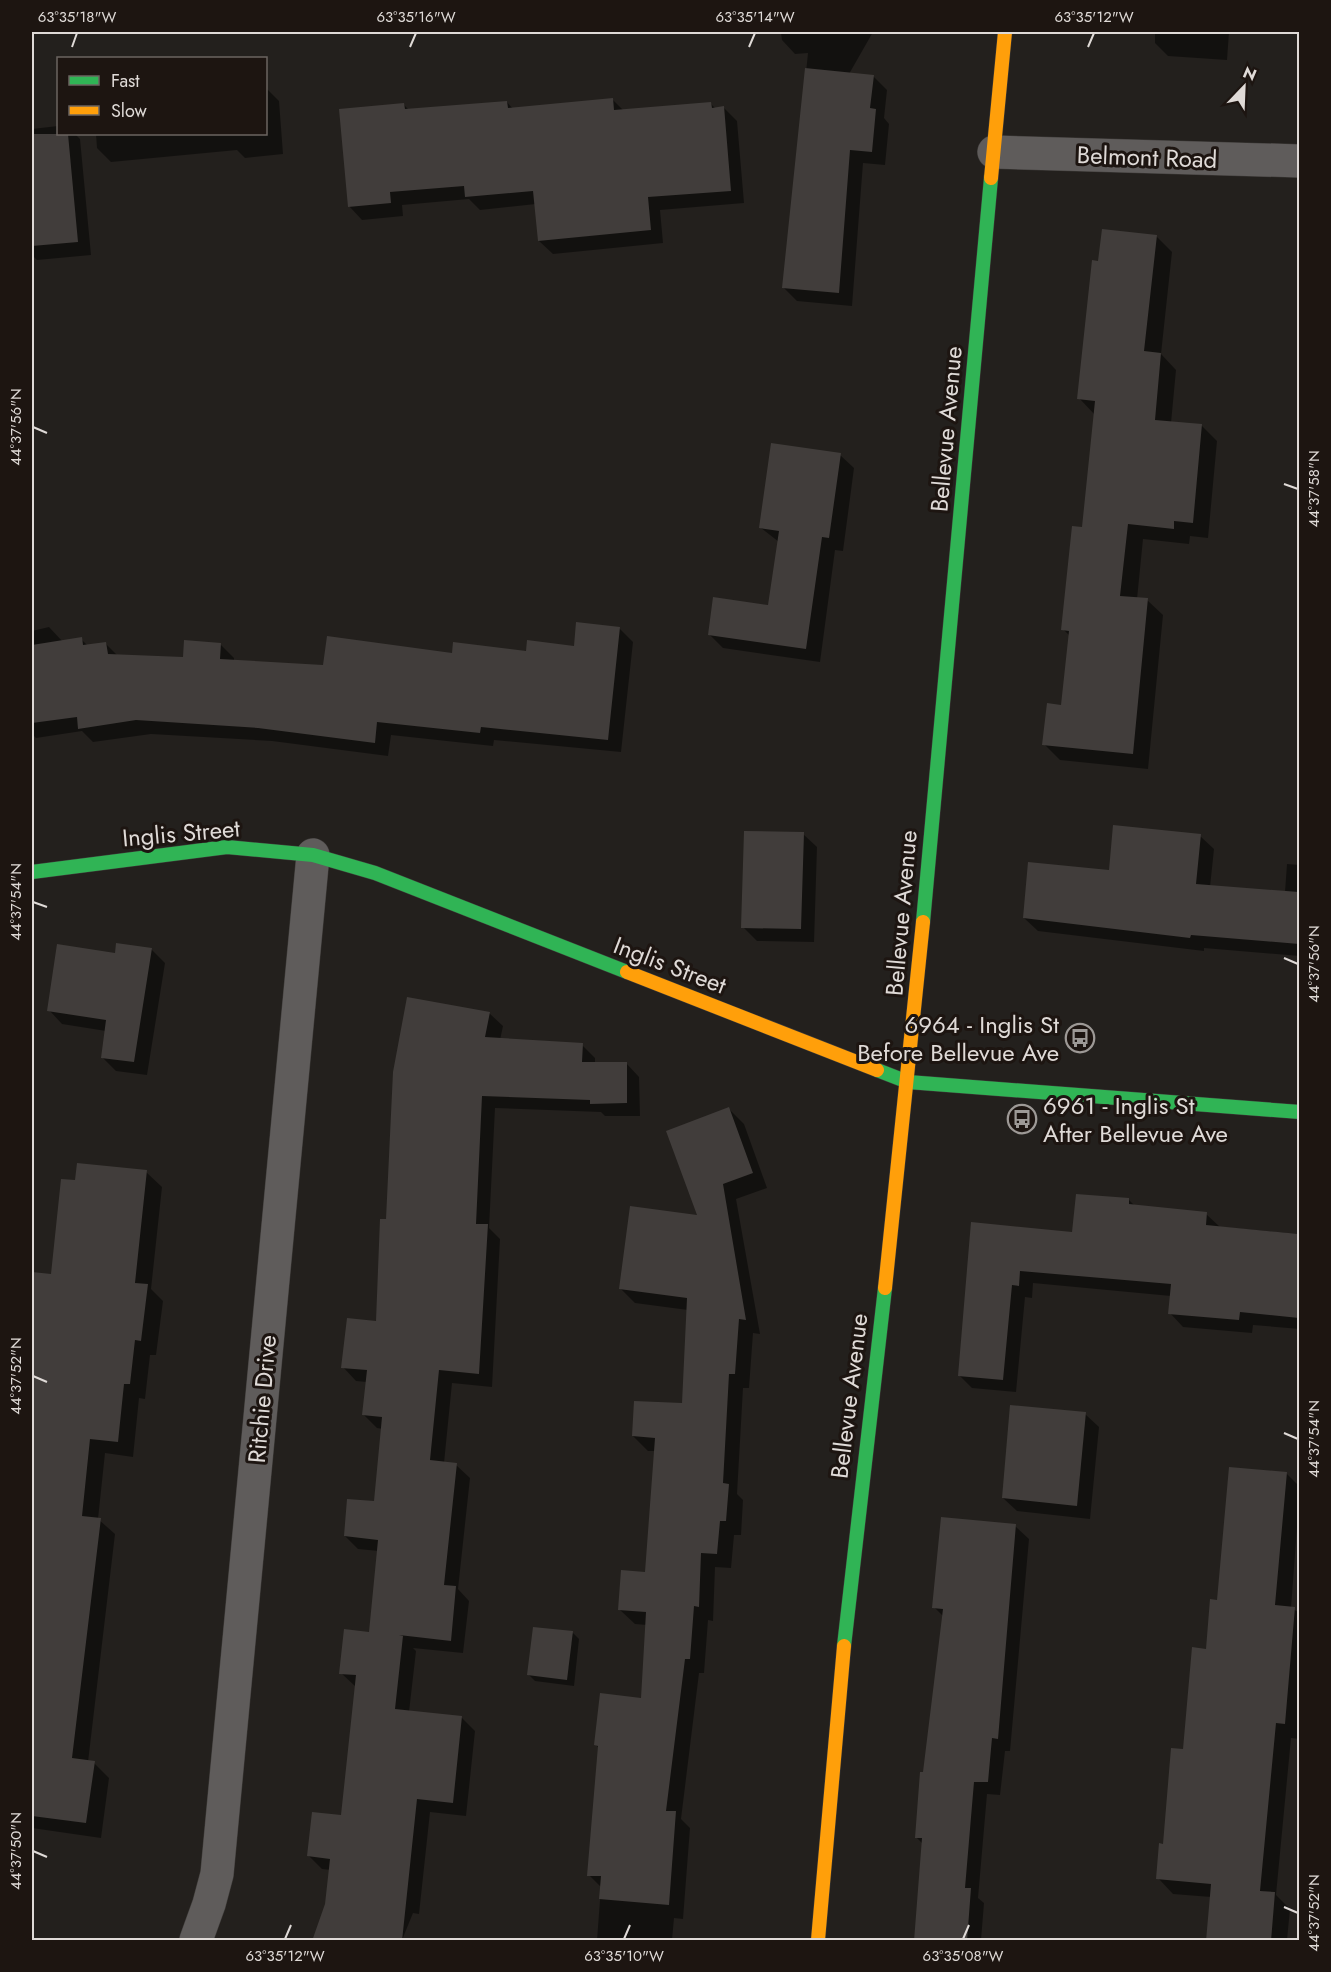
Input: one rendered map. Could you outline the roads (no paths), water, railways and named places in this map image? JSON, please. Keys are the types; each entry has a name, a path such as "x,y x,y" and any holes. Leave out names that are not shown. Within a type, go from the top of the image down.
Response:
{"street":[{"name":"Bellevue Avenue","path":"818,1941 836,1713 908,1082 1005,32"},
{"name":"Belmont Road","path":"994,153 1299,161"},
{"name":"Inglis Street","path":"32,872 227,847 313,855 375,873 908,1082 1299,1112"},
{"name":"Ritchie Drive","path":"196,1941 217,1874 313,855"}],"place":[{"name":"6964 - Inglis St Before Bellevue Ave","path":"1080,1038"},
{"name":"6961 - Inglis St After Bellevue Ave","path":"1022,1119"}]}
